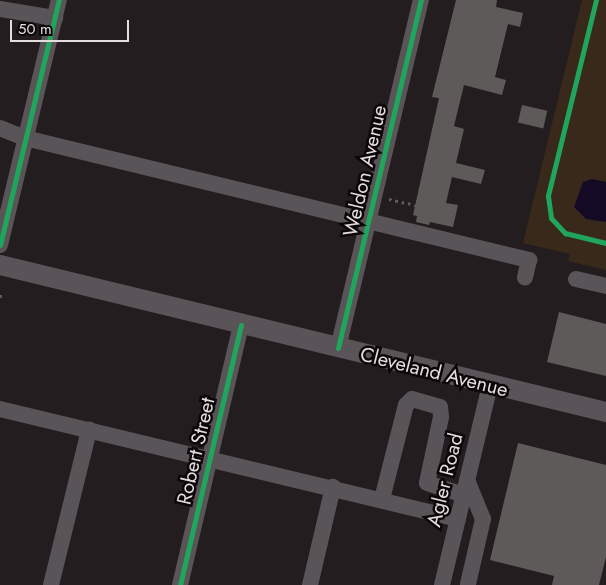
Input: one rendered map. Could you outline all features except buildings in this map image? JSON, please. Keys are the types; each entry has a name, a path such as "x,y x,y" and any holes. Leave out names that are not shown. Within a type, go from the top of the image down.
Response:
{"main road":[{"name":"Cleveland Avenue","path":"0,266 606,412"}],"street":[{"path":"0,245 59,0"},
{"name":"Weldon Avenue","path":"338,348 421,0"},
{"path":"0,9 55,18"},
{"path":"0,128 26,138 529,260 525,278"},
{"path":"576,279 606,286"},
{"name":"Robert Street","path":"180,585 242,325"},
{"name":"Agler Road","path":"443,582 490,385"},
{"path":"382,499 406,405 412,399 440,407 441,417 427,483 465,488 483,519 469,585 443,582"},
{"path":"0,408 333,486 458,519"},
{"path":"51,585 89,430"},
{"path":"310,585 333,486"}],"path":[{"path":"450,44 452,34"},
{"path":"440,78 442,71"},
{"path":"374,196 414,205"}],"shaded area":[{"path":"582,0 606,0 606,270 568,261 570,254 523,243"},
{"path":"592,179 606,182 606,222 586,219 574,207 583,182"}],"cycle path":[{"path":"0,245 59,0"},
{"path":"338,348 421,0"},
{"path":"596,0 548,196 551,218 565,233 606,243"},
{"path":"180,585 241,325"}]}
